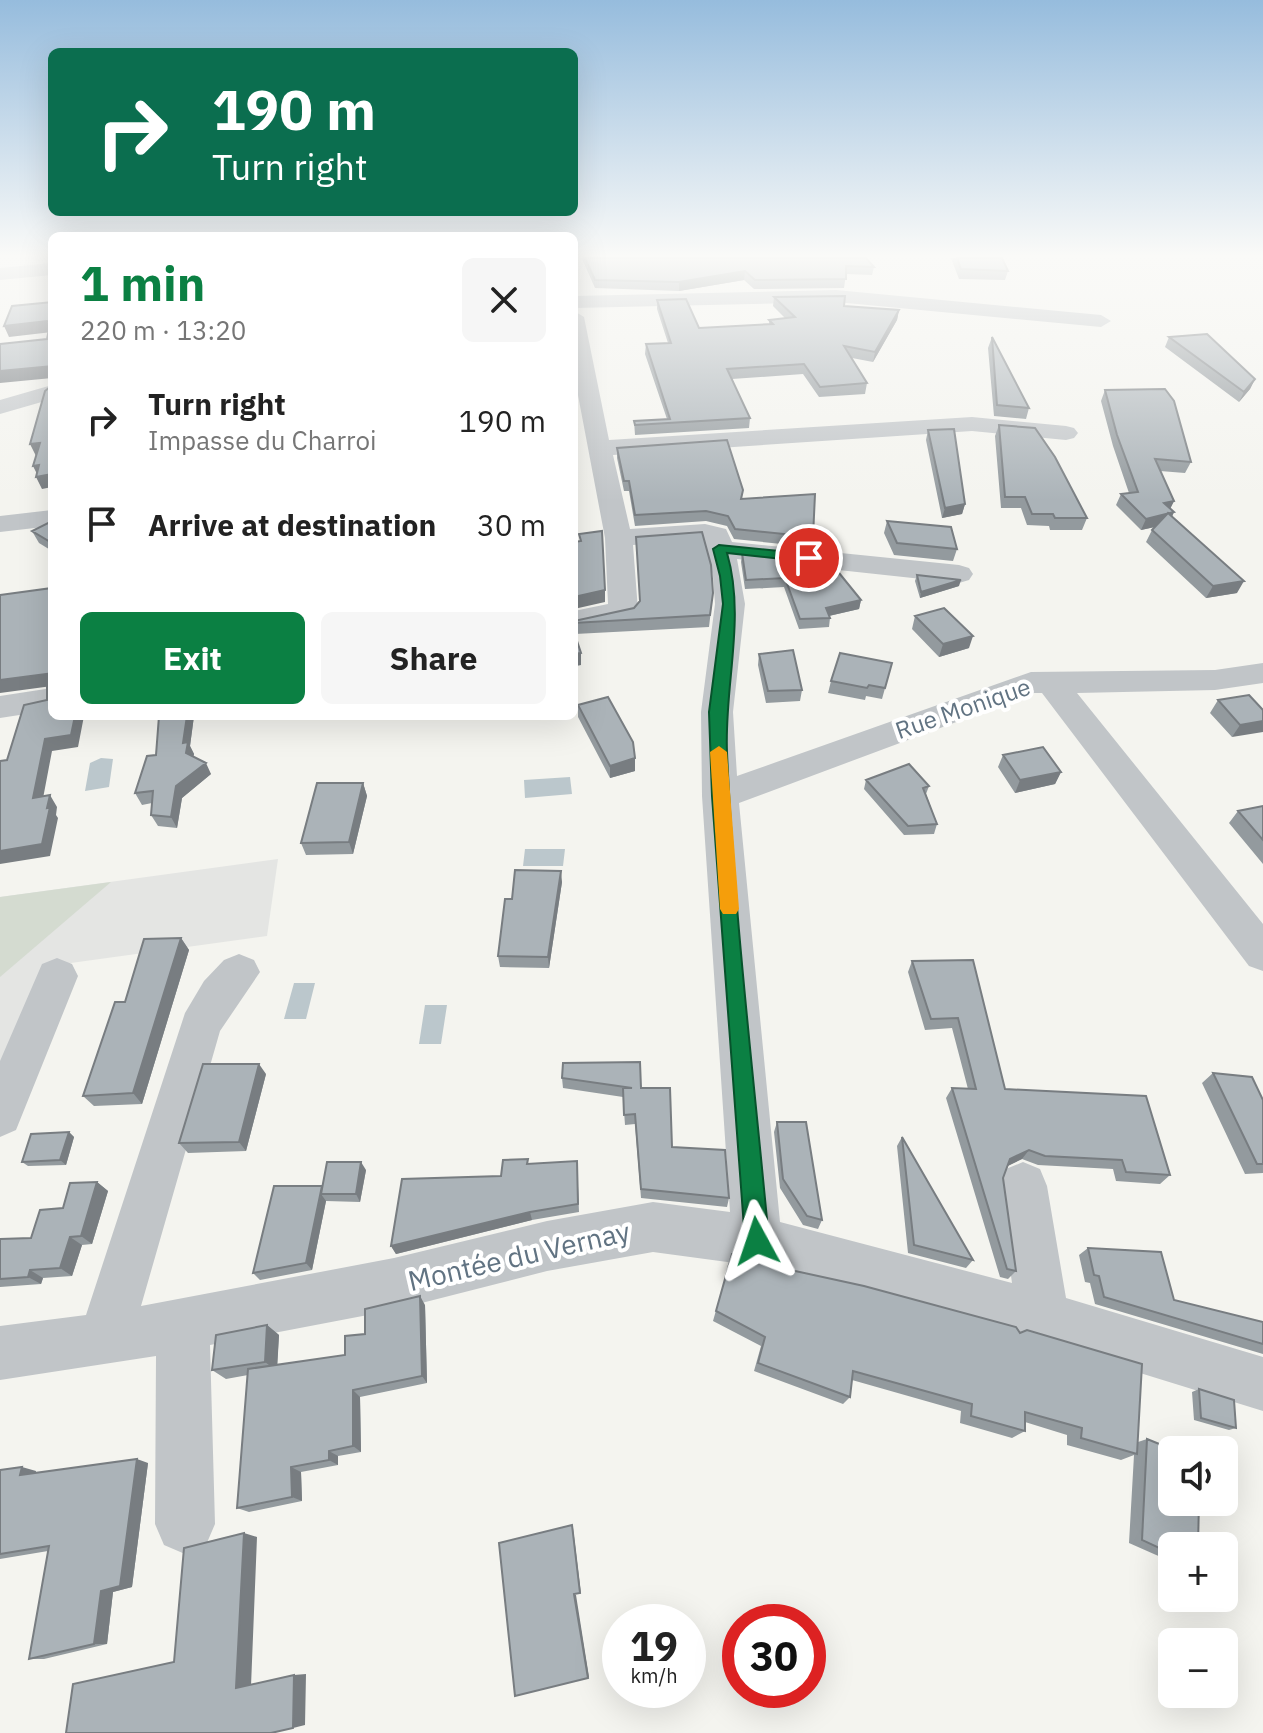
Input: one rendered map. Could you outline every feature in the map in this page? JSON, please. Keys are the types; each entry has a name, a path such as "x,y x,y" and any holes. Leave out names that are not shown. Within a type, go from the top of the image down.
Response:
{"street":[{"path":"578,357 583,408 600,448 596,486 619,538 623,610 618,614 578,619"},
{"path":"0,407 48,393"},
{"path":"600,448 972,424 1066,433"},
{"path":"0,524 48,518"},
{"path":"619,538 705,532 716,535 727,576 730,604 717,712 720,796 757,1241"},
{"path":"719,549 959,574"},
{"name":"Rue Monique","path":"720,796 1031,683 1215,680 1263,673"},
{"path":"1050,681 1263,954"},
{"path":"0,707 48,700"},
{"path":"105,1339 200,1026 219,994 239,972"},
{"path":"0,1115 57,976"},
{"path":"1023,1186 1043,1317"},
{"name":"Montée du Vernay","path":"0,1353 105,1339 394,1284 547,1246 642,1228 757,1241 1043,1317 1263,1384"},
{"path":"183,1324 185,1524"}],"shaded area":[{"path":"101,758 113,759 109,787 85,791 90,763"},
{"path":"570,777 572,794 525,798 524,780"},
{"path":"525,849 565,849 563,866 523,866"},
{"path":"278,859 267,936 49,966 0,1087 0,897"},
{"path":"111,882 0,977 0,897"},
{"path":"294,983 315,983 306,1019 284,1019"},
{"path":"425,1005 447,1005 441,1044 419,1044"}],"building":[{"path":"47,339 48,366 0,371 0,344"},
{"path":"670,339 883,339 875,352 844,346 867,383 820,387 804,364 727,369 750,418 635,425 634,421 670,419 646,344 671,343"},
{"path":"992,339 1029,408 997,405"},
{"path":"1172,339 1212,339 1255,379 1244,392"},
{"path":"48,389 48,475 36,477 39,465 33,466 40,443 30,444"},
{"path":"1165,389 1174,401 1191,462 1155,459 1174,501 1164,503 1174,512 1146,519 1121,494 1138,492 1117,435 1105,390"},
{"path":"999,425 1035,428 1055,457 1087,518 1032,514 1025,497 1005,497"},
{"path":"954,429 965,504 945,508 928,430"},
{"path":"727,440 743,490 741,499 815,494 813,537 735,529 728,516 706,511 635,515 629,481 624,481 617,448"},
{"path":"1168,513 1244,581 1213,586 1152,530"},
{"path":"887,521 951,527 957,549 897,543"},
{"path":"48,523 48,541 32,531"},
{"path":"602,531 605,590 578,596 578,541 581,541 579,534"},
{"path":"702,532 711,565 713,593 710,615 578,623 578,620 634,608 640,601 636,537"},
{"path":"742,553 831,563 861,600 826,608 830,618 800,619 785,578 746,580"},
{"path":"917,575 961,580 921,592"},
{"path":"48,589 48,720 74,720 71,735 45,739 33,798 50,795 42,844 0,851 0,761 7,760 24,705 47,700 47,674 0,680 0,595"},
{"path":"944,608 973,636 943,644 915,616"},
{"path":"793,650 802,690 768,691 759,654"},
{"path":"840,653 892,663 885,688 831,681"},
{"path":"1249,695 1263,710 1263,721 1240,725 1218,700"},
{"path":"608,697 633,742 635,758 610,766 578,705"},
{"path":"159,720 186,720 183,743 188,742 186,753 206,763 176,786 171,817 151,815 153,791 135,793 147,756 156,755"},
{"path":"1043,747 1061,772 1020,780 1003,755"},
{"path":"909,764 929,786 923,788 937,824 908,826 866,780"},
{"path":"317,783 363,783 349,842 301,843"},
{"path":"1263,806 1263,840 1238,811"},
{"path":"515,870 561,871 548,957 498,956 505,899 512,899"},
{"path":"181,938 133,1093 83,1096 115,1002 125,1002 144,939"},
{"path":"973,960 1005,1089 1146,1096 1170,1175 1126,1172 1122,1160 1045,1156 1029,1150 1010,1159 1003,1178 1016,1271 1007,1269 952,1088 976,1089 958,1018 931,1019 912,961"},
{"path":"640,1062 641,1088 670,1088 672,1147 725,1150 729,1198 641,1189 635,1114 624,1115 623,1088 632,1088 562,1078 563,1063"},
{"path":"203,1064 259,1064 239,1142 179,1143"},
{"path":"1213,1073 1252,1077 1263,1100 1263,1164 1257,1164"},
{"path":"777,1122 806,1122 822,1220 807,1216 783,1179"},
{"path":"69,1132 60,1160 22,1162 31,1134"},
{"path":"902,1137 973,1260 914,1245"},
{"path":"528,1159 527,1164 577,1161 578,1204 530,1212 391,1246 402,1179 501,1176 503,1160"},
{"path":"327,1162 361,1162 356,1194 321,1194"},
{"path":"97,1182 81,1236 70,1237 60,1268 30,1270 28,1277 0,1279 0,1239 31,1238 40,1210 63,1208 70,1183"},
{"path":"274,1186 322,1186 306,1263 253,1273"},
{"path":"1088,1248 1161,1252 1174,1300 1263,1322 1263,1344 1104,1297 1099,1276 1094,1275"},
{"path":"732,1254 787,1265 786,1269 864,1286 1016,1327 1020,1333 1027,1330 1142,1364 1137,1454 1081,1438 1082,1428 1025,1412 1025,1431 971,1416 972,1404 853,1371 850,1397 758,1363 765,1337 716,1311"},
{"path":"420,1296 422,1376 353,1390 353,1446 329,1451 329,1460 291,1467 292,1497 237,1508 248,1369 345,1355 345,1336 365,1334 365,1309"},
{"path":"267,1325 265,1362 212,1370 216,1335"},
{"path":"1199,1389 1234,1400 1236,1428 1201,1418"},
{"path":"1147,1439 1158,1443 1158,1516 1199,1516 1198,1532 1158,1532 1158,1547 1142,1540"},
{"path":"137,1459 120,1586 101,1591 94,1644 29,1659 49,1546 0,1554 0,1470 22,1467 20,1475"},
{"path":"572,1525 580,1593 574,1594 588,1678 515,1696 499,1543"},
{"path":"244,1533 236,1688 294,1675 293,1728 271,1733 66,1733 73,1684 174,1662 184,1548"}],"slow traffic":[{"path":"719,752 730,909"}],"route":[{"path":"757,1241 720,796 717,712 730,604 727,576 719,549 809,558"}]}
